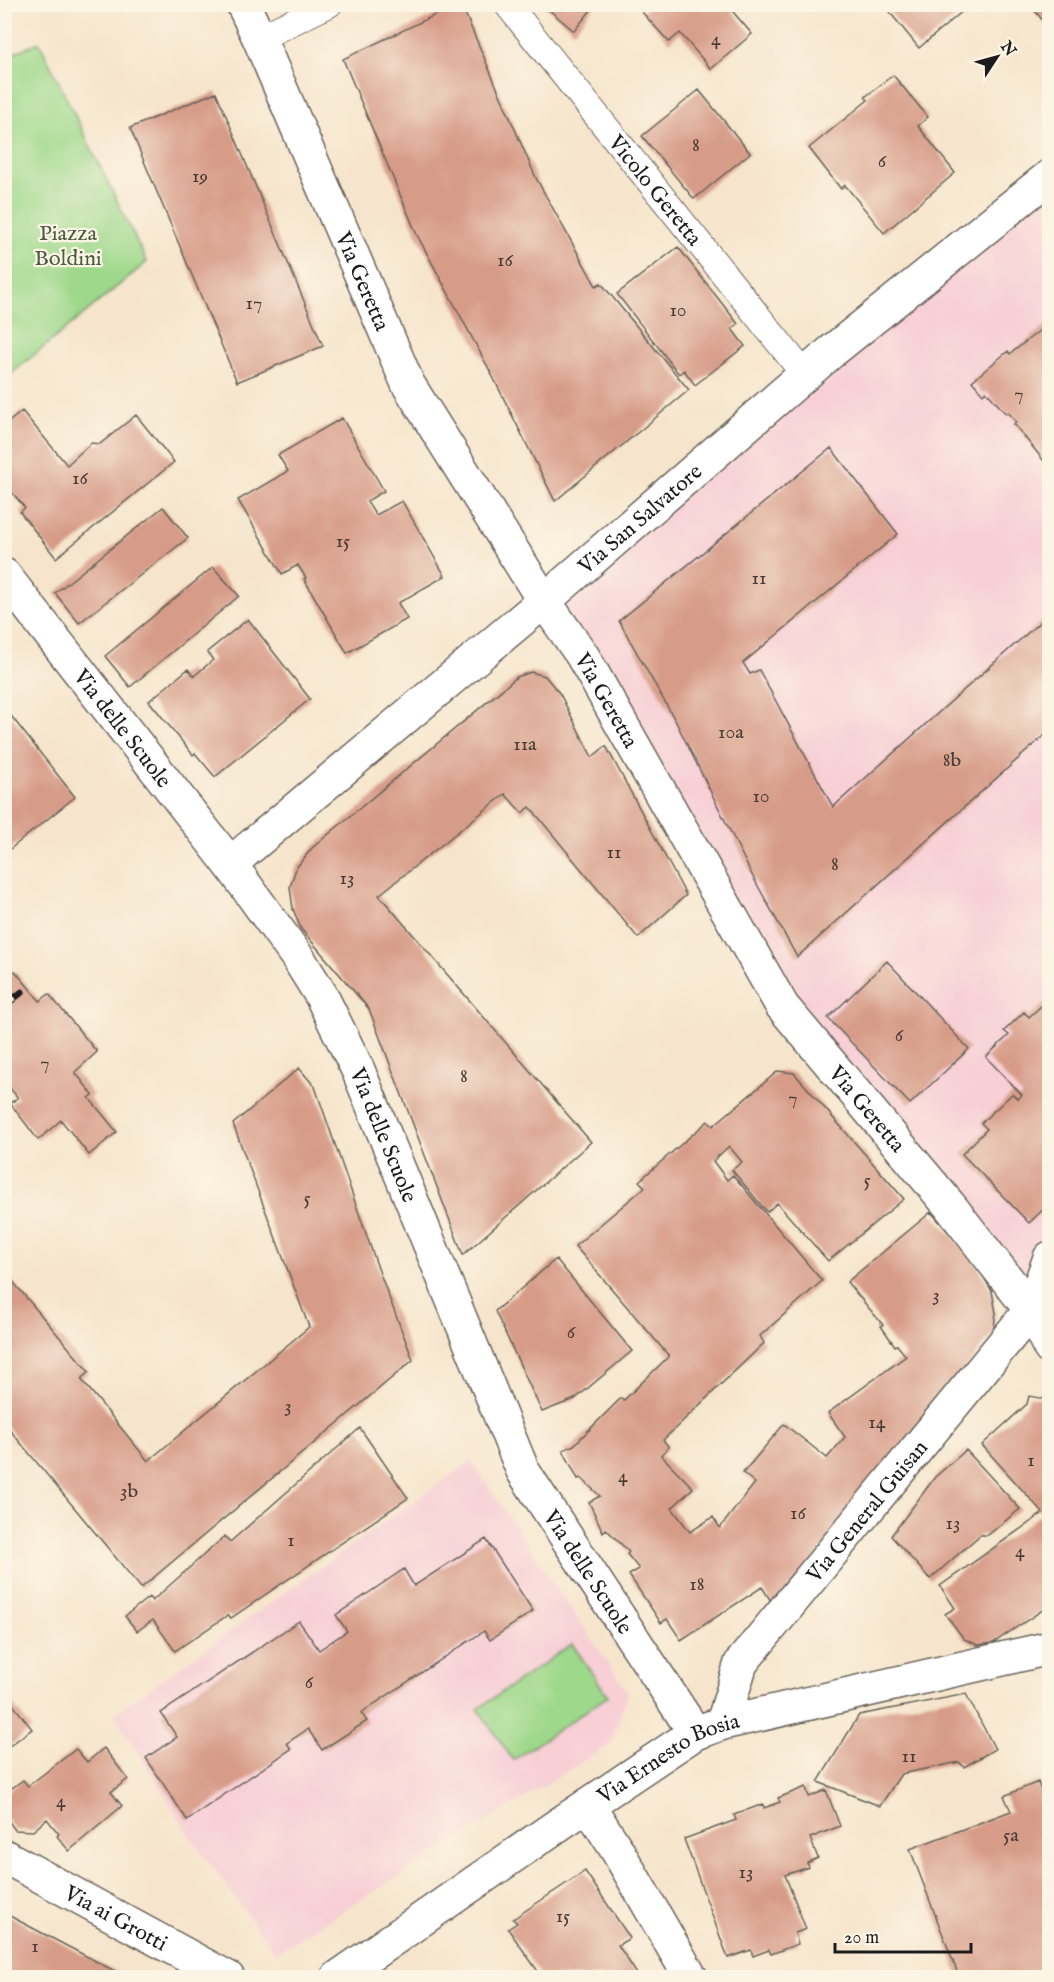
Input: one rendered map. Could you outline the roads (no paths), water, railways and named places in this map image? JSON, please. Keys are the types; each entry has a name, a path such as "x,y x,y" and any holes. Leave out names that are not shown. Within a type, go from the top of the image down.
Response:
{"street":[{"name":"Via Geretta","path":"243,4 408,384 544,601 582,655 782,1006 950,1206 1031,1310 1050,1348"},
{"name":"Via San Salvatore","path":"230,864 544,601 831,352 1050,176"},
{"name":"Via delle Scuole","path":"4,575 230,864 298,958 321,995 358,1070 523,1471 709,1728"},
{"name":"Via General Guisan","path":"709,1728 741,1663 1031,1310 1050,1258"},
{"name":"Via Ernesto Bosia","path":"338,1977 588,1805 709,1728 1050,1648"},
{"path":"588,1805 691,1977"},
{"name":"Via ai Grotti","path":"4,1856 228,1977"}],"lane":[{"path":"259,38 329,4"},
{"name":"Vicolo Geretta","path":"507,4 805,375"}],"railway":[{"path":"4,1006 22,992"}],"park label":[{"name":"Piazza Boldini","path":"68,244"}]}
